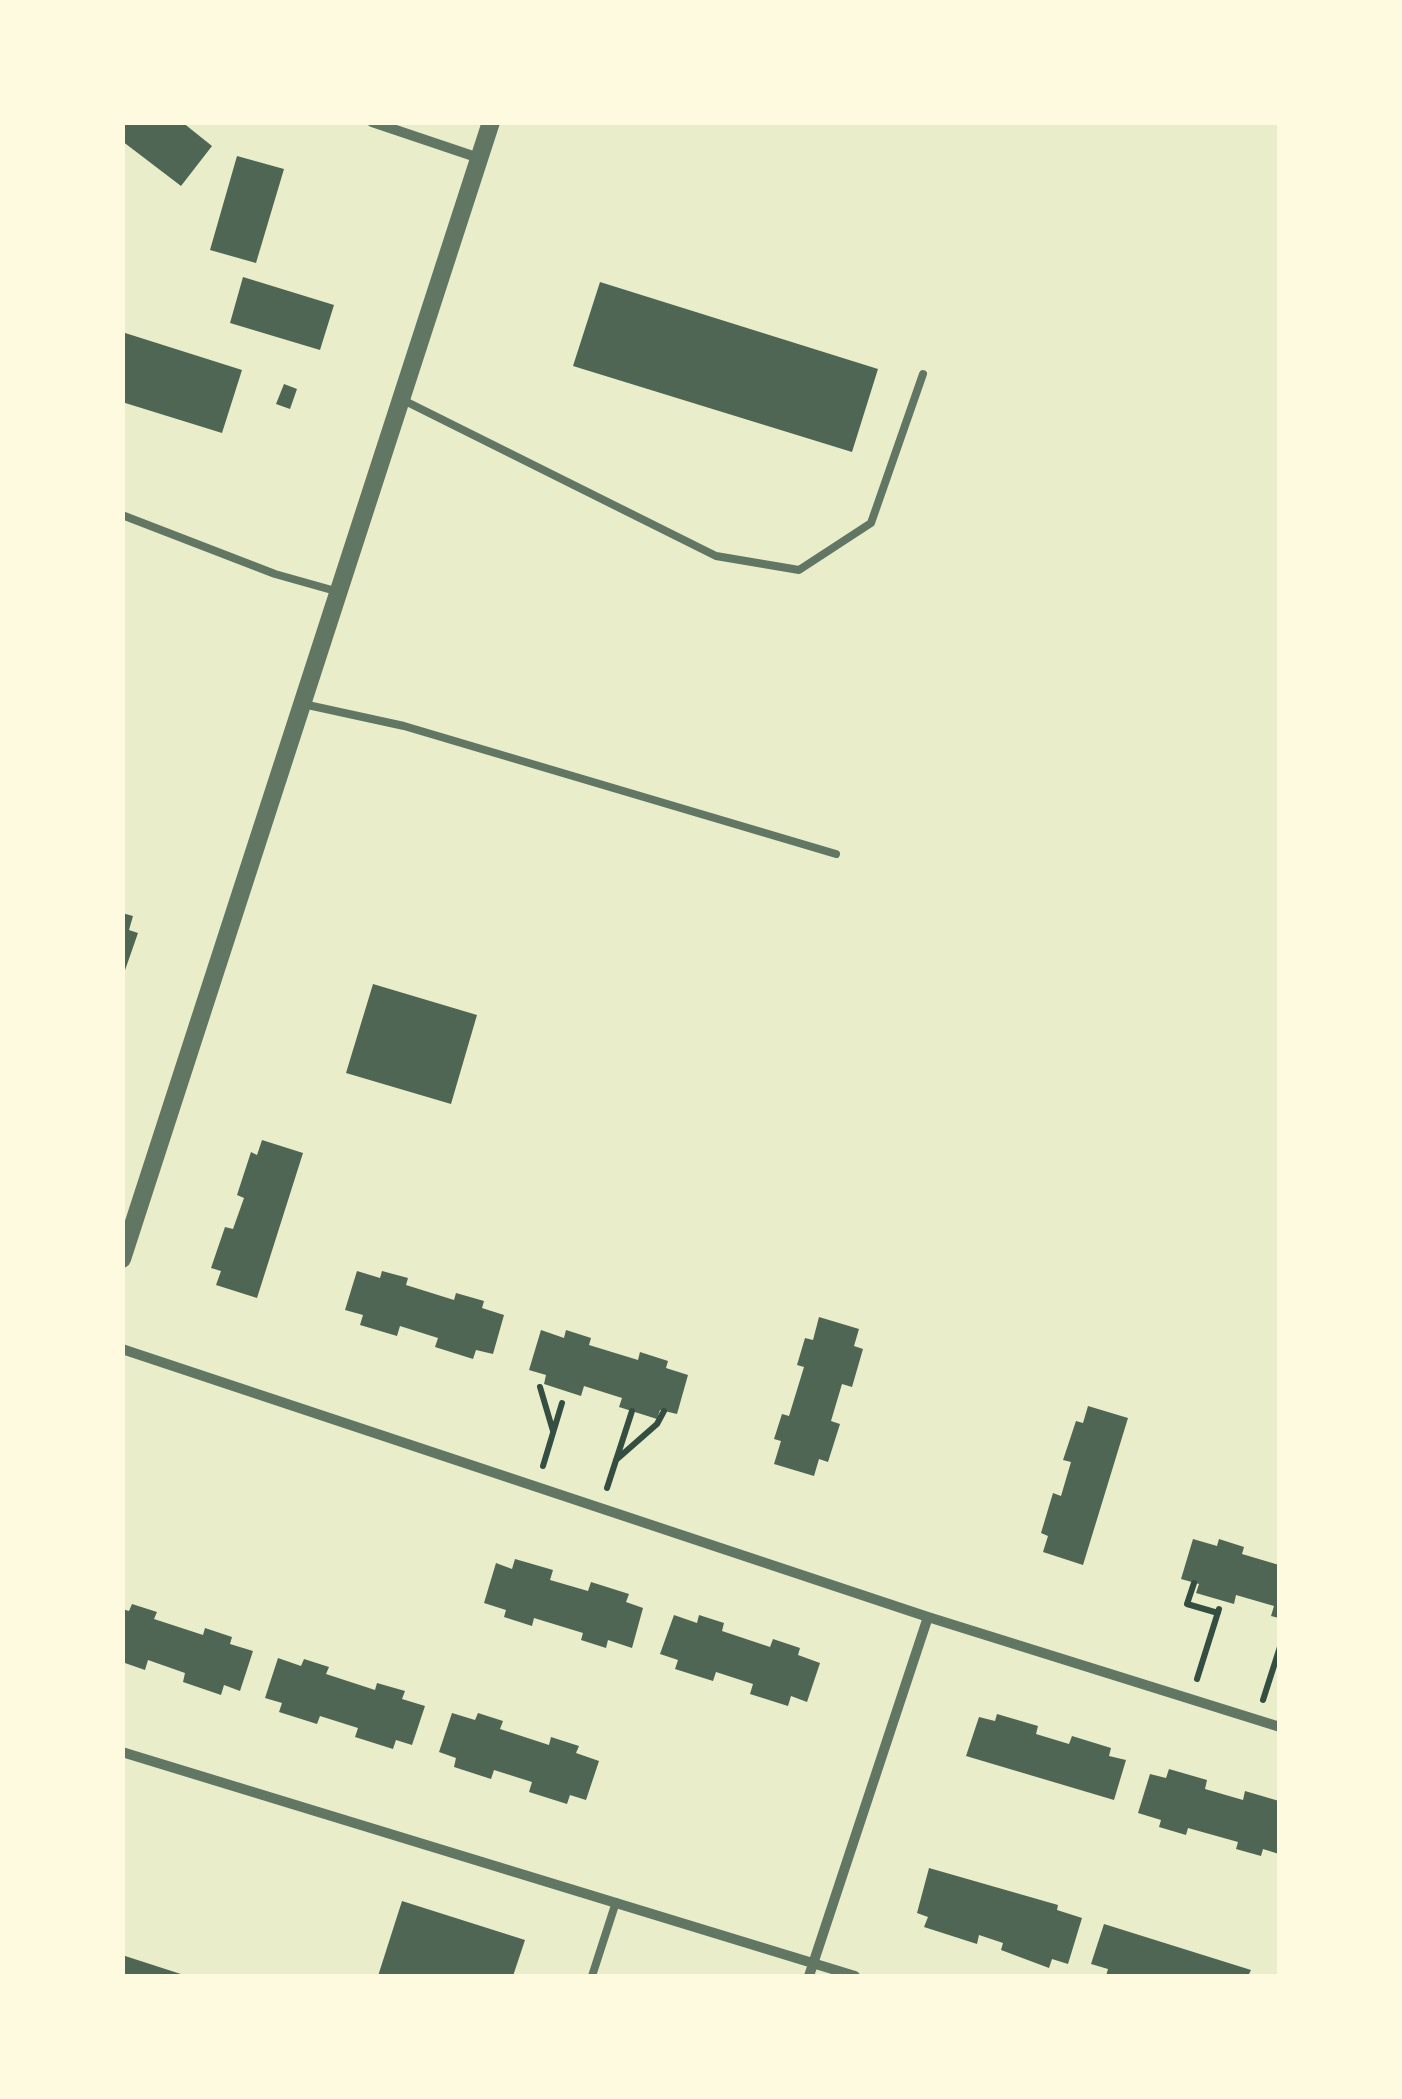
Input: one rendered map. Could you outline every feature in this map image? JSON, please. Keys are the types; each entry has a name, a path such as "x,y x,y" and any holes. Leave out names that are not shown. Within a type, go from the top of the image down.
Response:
{"street":[{"path":"372,122 479,158"},
{"path":"122,1259 491,122"},
{"path":"122,1350 928,1617 1280,1727"},
{"path":"809,1976 928,1617"},
{"path":"122,1752 856,1976"}],"lane":[{"path":"401,400 716,556 799,570 871,522 923,374"},
{"path":"122,515 276,574 339,592"},
{"path":"303,704 404,726 836,854"},
{"path":"592,1976 616,1902"}],"path":[{"path":"540,1387 554,1432"},
{"path":"536,1487 562,1403"},
{"path":"600,1508 632,1411"},
{"path":"615,1461 657,1424 664,1411"},
{"path":"1191,1700 1219,1611 1187,1604 1194,1583"},
{"path":"1257,1720 1280,1647"}],"building":[{"path":"122,122 182,122 212,146 181,186 122,141"},
{"path":"237,156 284,169 256,263 210,250"},
{"path":"243,277 334,305 320,350 230,323"},
{"path":"600,282 878,369 852,452 573,366"},
{"path":"122,332 242,370 222,433 122,402"},
{"path":"284,384 297,389 290,409 276,404"},
{"path":"122,913 133,916 129,930 138,933 123,976"},
{"path":"373,984 477,1015 451,1104 346,1073"},
{"path":"262,1140 303,1153 257,1298 216,1285 221,1271 211,1268 225,1227 233,1229 244,1198 237,1195 251,1152 257,1155"},
{"path":"357,1271 380,1278 382,1271 408,1278 406,1285 454,1300 456,1293 484,1301 482,1308 504,1315 493,1354 476,1350 473,1359 435,1347 438,1338 400,1326 397,1336 360,1325 363,1315 345,1310"},
{"path":"819,1317 859,1329 854,1346 863,1349 852,1387 842,1384 831,1421 840,1424 828,1462 819,1459 814,1476 774,1464 781,1441 774,1439 782,1414 789,1416 804,1367 797,1365 805,1338 813,1340"},
{"path":"541,1330 564,1338 566,1330 591,1338 589,1345 638,1360 640,1352 668,1361 666,1368 688,1375 677,1414 660,1410 657,1419 619,1407 622,1398 584,1386 581,1396 544,1384 546,1375 529,1370"},
{"path":"1088,1406 1128,1418 1083,1565 1043,1552 1048,1536 1041,1533 1053,1493 1061,1496 1071,1462 1063,1460 1076,1421 1083,1423"},
{"path":"1193,1539 1217,1546 1219,1539 1244,1547 1242,1554 1279,1565 1279,1618 1271,1616 1274,1606 1236,1595 1234,1604 1196,1593 1199,1584 1181,1579"},
{"path":"515,1559 553,1570 550,1580 588,1591 591,1582 629,1594 626,1602 643,1608 632,1648 608,1640 606,1648 581,1640 583,1633 534,1618 532,1626 504,1617 506,1610 484,1603 496,1563 512,1569"},
{"path":"132,1604 157,1612 154,1619 203,1635 205,1628 232,1637 230,1644 253,1651 240,1691 224,1685 221,1695 183,1682 185,1673 148,1660 145,1670 122,1662 122,1609 129,1611"},
{"path":"674,1615 697,1623 699,1615 724,1623 722,1631 770,1647 773,1639 800,1648 798,1655 820,1663 807,1702 791,1696 788,1706 750,1694 753,1684 716,1672 713,1681 675,1669 678,1660 660,1654"},
{"path":"278,1658 301,1666 304,1659 329,1667 326,1674 375,1690 377,1683 405,1691 402,1699 425,1706 412,1745 396,1740 393,1749 355,1737 358,1728 320,1716 317,1724 279,1712 282,1703 265,1698"},
{"path":"452,1713 475,1720 478,1713 503,1721 500,1729 549,1745 551,1737 579,1746 576,1753 599,1761 586,1800 570,1795 567,1804 529,1792 532,1782 494,1770 491,1779 454,1767 456,1758 439,1752"},
{"path":"997,1714 1038,1726 1036,1734 1069,1744 1072,1736 1111,1748 1109,1756 1126,1760 1114,1800 966,1756 979,1717 995,1721"},
{"path":"1169,1769 1207,1780 1205,1789 1243,1800 1245,1791 1279,1801 1279,1854 1263,1849 1261,1856 1236,1849 1238,1842 1188,1828 1186,1835 1159,1827 1161,1820 1138,1813 1150,1774 1166,1778"},
{"path":"929,1868 1058,1905 1057,1910 1082,1918 1068,1964 1052,1959 1049,1968 1001,1950 1003,1943 979,1935 977,1944 924,1927 928,1917 917,1913"},
{"path":"402,1901 525,1940 513,1976 378,1976"},
{"path":"1104,1924 1251,1970 1248,1976 1106,1976 1108,1969 1091,1964"},
{"path":"122,1955 187,1976 122,1976"}]}
